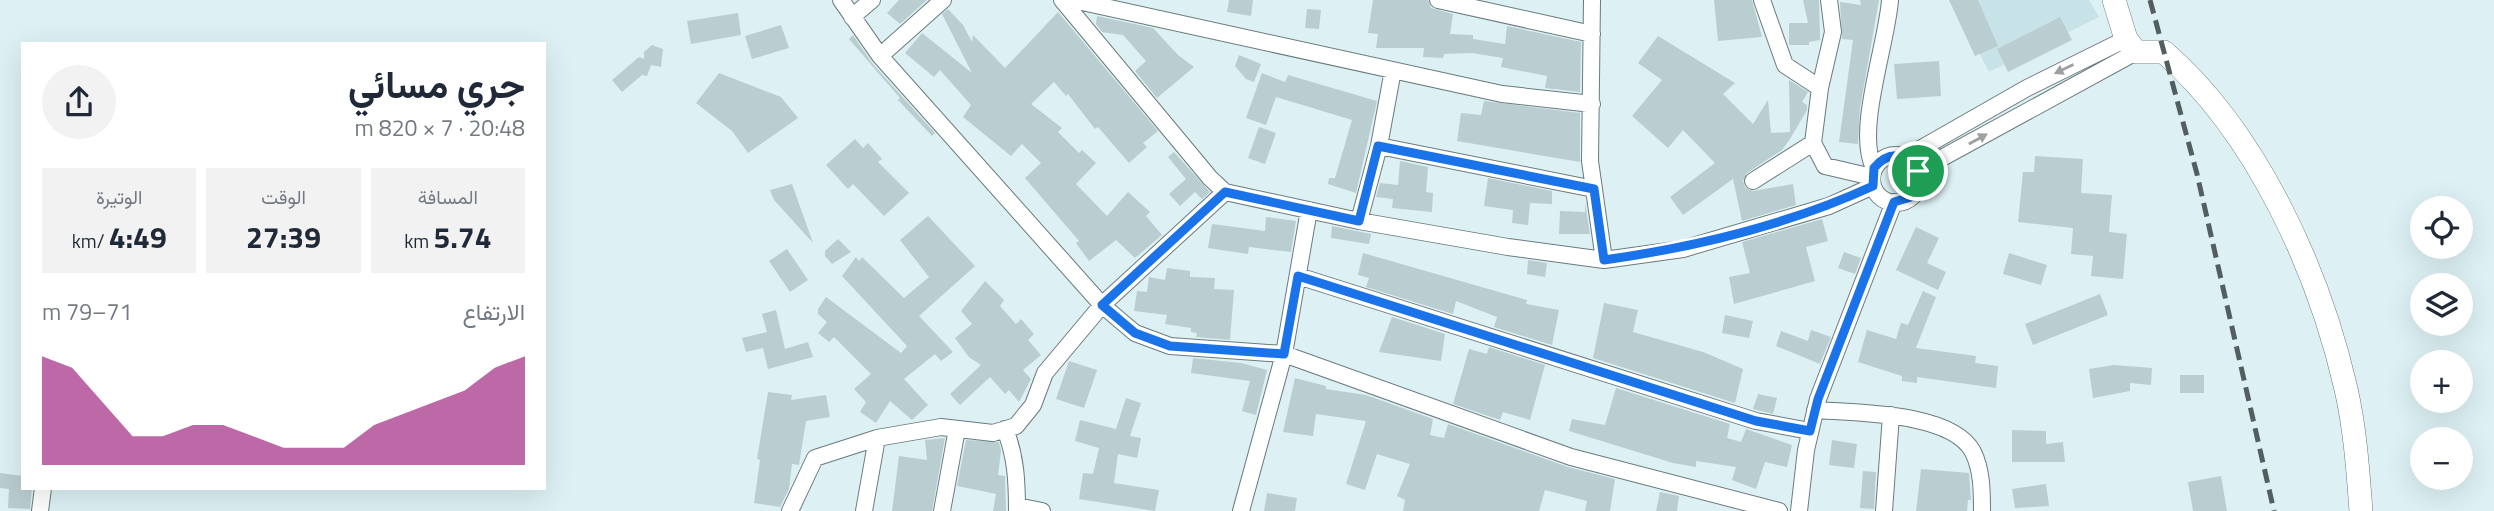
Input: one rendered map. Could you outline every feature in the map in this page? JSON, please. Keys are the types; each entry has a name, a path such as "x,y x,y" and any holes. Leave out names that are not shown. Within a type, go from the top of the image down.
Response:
{"main road":[{"path":"2115,0 2131,46 2164,52 2199,85 2284,211 2321,308 2346,390 2361,511"}],"street":[{"path":"841,0 880,56 1102,305 1135,333 1170,346 1284,354 1572,457 1779,511"},
{"path":"852,17 872,0"},
{"path":"880,56 943,0"},
{"path":"1062,0 1210,178 1225,192 1359,221 1604,260 1683,249 1829,206 1873,177 1888,156 1906,158 2027,88 2131,46"},
{"path":"1073,0 1502,94 1592,104"},
{"path":"1438,0 1592,34"},
{"path":"1592,0 1590,160 1604,260"},
{"path":"1762,0 1785,65 1820,88"},
{"path":"1829,0 1833,32 1820,88 1813,142 1825,166 1873,177"},
{"path":"1890,0 1868,130 1868,157 1877,194 1894,202 1911,197 1919,181 1918,171 1906,158"},
{"path":"1918,171 2131,46"},
{"path":"1359,221 1393,70"},
{"path":"1753,181 1813,142"},
{"path":"1378,146 1594,189"},
{"path":"790,511 815,458 877,438 941,427 993,433 1016,426 1033,405 1045,373 1102,305 1225,192"},
{"path":"1799,511 1815,410 1894,202"},
{"path":"1241,511 1284,354 1309,210"},
{"path":"1298,276 1756,421 1810,431"},
{"path":"1815,410 1891,415 1952,430 1972,451 1982,483 1982,511"},
{"path":"1884,511 1891,415"},
{"path":"942,511 957,429"},
{"path":"1005,429 1013,449 1017,476 1017,509 1042,511"},
{"path":"864,511 877,438"},
{"path":"40,511 43,490"}],"shaded area":[{"path":"1952,0 2089,0 2099,17 1989,72"}],"building":[{"path":"899,0 927,0 900,24 887,13"},
{"path":"1229,0 1253,0 1251,16 1227,12"},
{"path":"1373,0 1428,0 1431,8 1453,14 1450,34 1473,35 1473,39 1505,44 1507,26 1581,42 1580,92 1545,88 1547,76 1501,67 1503,58 1472,53 1444,54 1443,58 1423,57 1424,48 1376,48 1378,34 1368,33"},
{"path":"1714,0 1752,0 1762,37 1718,41"},
{"path":"1803,0 1819,0 1820,40 1809,42 1809,45 1789,45 1789,23 1808,23"},
{"path":"1860,0 1879,0 1860,108 1858,144 1839,142 1853,40 1842,39 1840,2 1861,5"},
{"path":"1949,0 1978,0 1998,46 1975,56"},
{"path":"948,9 963,25 972,42 973,35 1005,68 1058,12 1158,131 1143,143 1147,147 1129,163 1098,127 1095,129 1068,94 1066,96 1054,82 1031,104 1062,128 1058,132 1079,153 1082,150 1096,163 1076,184 1107,216 1128,192 1150,212 1146,216 1162,235 1135,258 1116,240 1089,261 1076,243 1079,241 1025,178 1041,163 1022,144 1011,156 963,117 971,105 940,70 934,77 905,53 922,33 972,73 942,14"},
{"path":"1307,9 1321,10 1319,29 1305,28"},
{"path":"738,13 741,35 691,44 687,21"},
{"path":"1097,16 1153,28 1178,55 1194,67 1157,98 1135,71 1146,61 1123,35 1102,32 1096,24"},
{"path":"2060,17 2072,40 2008,72 1997,49"},
{"path":"781,25 789,48 752,59 745,36"},
{"path":"853,35 872,63 935,133 932,136 898,100 900,98 849,39"},
{"path":"1658,36 1735,83 1723,94 1753,124 1768,100 1771,133 1790,132 1789,80 1808,92 1802,102 1807,105 1807,110 1782,150 1747,173 1743,181 1745,187 1753,191 1793,184 1796,205 1742,221 1733,179 1683,215 1670,197 1715,163 1683,130 1668,148 1632,116 1662,80 1638,63"},
{"path":"652,45 663,49 661,67 651,65 647,76 642,75 622,92 612,80 639,57 644,59 644,52"},
{"path":"1239,55 1261,64 1254,82 1246,79 1235,66"},
{"path":"1939,61 1941,96 1897,99 1894,64"},
{"path":"719,73 781,97 798,118 748,153 732,131 696,103"},
{"path":"1262,73 1285,82 1288,75 1377,101 1356,193 1328,184 1329,178 1335,178 1352,120 1276,97 1266,125 1246,118"},
{"path":"1484,101 1580,113 1580,162 1457,141 1461,113 1481,115"},
{"path":"1259,127 1276,133 1265,164 1248,158"},
{"path":"855,139 863,148 868,143 882,159 878,162 909,193 884,216 853,184 848,189 826,165"},
{"path":"1174,152 1210,192 1202,199 1195,192 1180,206 1169,194 1186,179 1168,157"},
{"path":"2035,156 2083,159 2081,193 2112,195 2109,232 2127,234 2123,279 2091,276 2093,256 2071,254 2073,228 2018,222 2023,172 2034,172"},
{"path":"1400,161 1428,167 1426,192 1433,193 1432,212 1392,208 1393,199 1376,197 1380,183 1398,185"},
{"path":"1488,178 1552,191 1552,204 1530,203 1528,225 1512,223 1513,210 1484,206"},
{"path":"792,184 813,243 774,200 770,190"},
{"path":"1585,202 1590,234 1559,234 1560,211 1585,212"},
{"path":"928,216 975,266 919,316 953,352 941,361 935,354 904,379 928,405 912,420 890,401 876,423 860,412 866,402 854,389 871,374 834,337 829,342 818,333 827,322 818,314 818,309 826,297 901,353 907,346 842,276 856,257 859,261 862,257 904,298 929,277 900,240"},
{"path":"1266,217 1296,221 1291,252 1249,247 1248,254 1208,248 1212,224 1265,231"},
{"path":"1822,219 1828,241 1806,247 1815,281 1734,304 1729,277 1750,273 1742,242"},
{"path":"1332,226 1371,234 1369,244 1331,238"},
{"path":"1916,227 1939,238 1927,263 1946,272 1938,290 1896,270"},
{"path":"838,239 851,252 832,264 825,256 825,251"},
{"path":"787,249 808,280 790,292 769,261"},
{"path":"1844,252 1861,258 1855,274 1838,268"},
{"path":"1363,253 1527,300 1526,304 1559,310 1552,345 1494,327 1497,317 1456,301 1453,314 1366,287 1369,278 1358,275"},
{"path":"2009,253 2047,265 2041,285 2003,274"},
{"path":"1528,260 1547,263 1545,277 1527,274"},
{"path":"1167,268 1190,271 1190,277 1215,278 1214,289 1234,290 1230,340 1196,337 1197,333 1191,332 1191,328 1165,324 1167,315 1134,311 1137,291 1147,292 1149,277 1165,280"},
{"path":"985,281 1004,300 1000,306 1016,324 1021,319 1034,334 1028,340 1041,355 1023,370 1031,379 1019,402 1009,390 1005,394 990,377 960,405 950,394 981,365 969,357 955,338 972,324 961,311"},
{"path":"1923,291 1936,297 1916,348 1976,356 1975,363 1998,366 1996,388 1917,377 1917,383 1902,381 1902,376 1858,362 1867,330 1896,339 1901,323 1908,325"},
{"path":"2100,294 2108,315 2033,345 2025,324"},
{"path":"1604,303 1638,310 1633,332 1703,352 1743,369 1735,403 1593,358"},
{"path":"776,310 785,349 808,342 813,357 768,369 763,348 746,352 742,338 767,332 762,314"},
{"path":"1725,315 1753,321 1749,338 1722,333"},
{"path":"1392,317 1445,334 1441,361 1379,352"},
{"path":"1811,330 1831,337 1820,364 1776,346 1781,331 1808,341"},
{"path":"1489,347 1545,365 1530,420 1503,412 1500,420 1453,404 1469,349 1487,354"},
{"path":"1193,358 1241,363 1267,370 1256,415 1242,411 1250,381 1191,373"},
{"path":"1069,361 1097,370 1084,408 1056,399"},
{"path":"2114,365 2152,368 2151,385 2130,383 2130,391 2093,398 2089,369"},
{"path":"2180,375 2204,375 2204,393 2180,393"},
{"path":"1295,378 1326,386 1326,389 1366,395 1433,419 1430,435 1444,438 1448,424 1568,467 1615,479 1610,511 1585,511 1587,501 1545,490 1539,511 1403,511 1405,500 1397,496 1410,464 1377,454 1365,490 1346,484 1366,421 1316,414 1313,436 1283,432"},
{"path":"1616,388 1730,424 1727,438 1741,442 1746,429 1792,445 1787,467 1765,462 1756,489 1732,480 1736,467 1696,461 1696,467 1673,463 1569,431 1572,419 1605,425"},
{"path":"768,392 792,395 791,400 826,395 830,417 806,421 799,465 792,464 789,489 780,507 754,503 760,460 757,459"},
{"path":"1758,394 1777,398 1773,414 1753,409"},
{"path":"1126,398 1141,403 1130,436 1141,438 1137,458 1118,454 1114,483 1159,490 1155,511 1079,499 1083,473 1093,474 1099,448 1075,441 1080,420 1116,429"},
{"path":"2012,430 2046,431 2046,444 2063,442 2065,462 2012,462"},
{"path":"945,438 932,511 892,511 899,456 927,460 925,440"},
{"path":"966,440 999,442 1001,451 998,475 1005,476 1006,511 993,511 996,494 957,486"},
{"path":"1832,440 1857,444 1854,468 1829,465"},
{"path":"1921,469 1969,473 1971,500 1968,500 1967,511 1916,511"},
{"path":"1863,471 1876,472 1874,509 1860,508"},
{"path":"0,473 21,476 21,490 32,490 30,509 8,508 9,489 0,488"},
{"path":"2221,476 2227,511 2193,511 2188,482"},
{"path":"2046,484 2049,506 2015,508 2012,489"},
{"path":"1660,492 1679,496 1677,511 1656,511"},
{"path":"1267,493 1297,498 1295,511 1264,511"}],"railway":[{"path":"2150,0 2197,174 2274,511"}],"route":[{"path":"1378,146 1594,189 1604,260 1683,249 1829,206 1873,186 1874,168 1880,160 1888,156 1906,158 1914,163 1918,171 1917,190 1911,197 1894,202 1818,399 1810,431 1756,421 1298,276 1284,354 1170,346 1135,333 1102,305 1225,192 1359,221 1378,146"}]}
